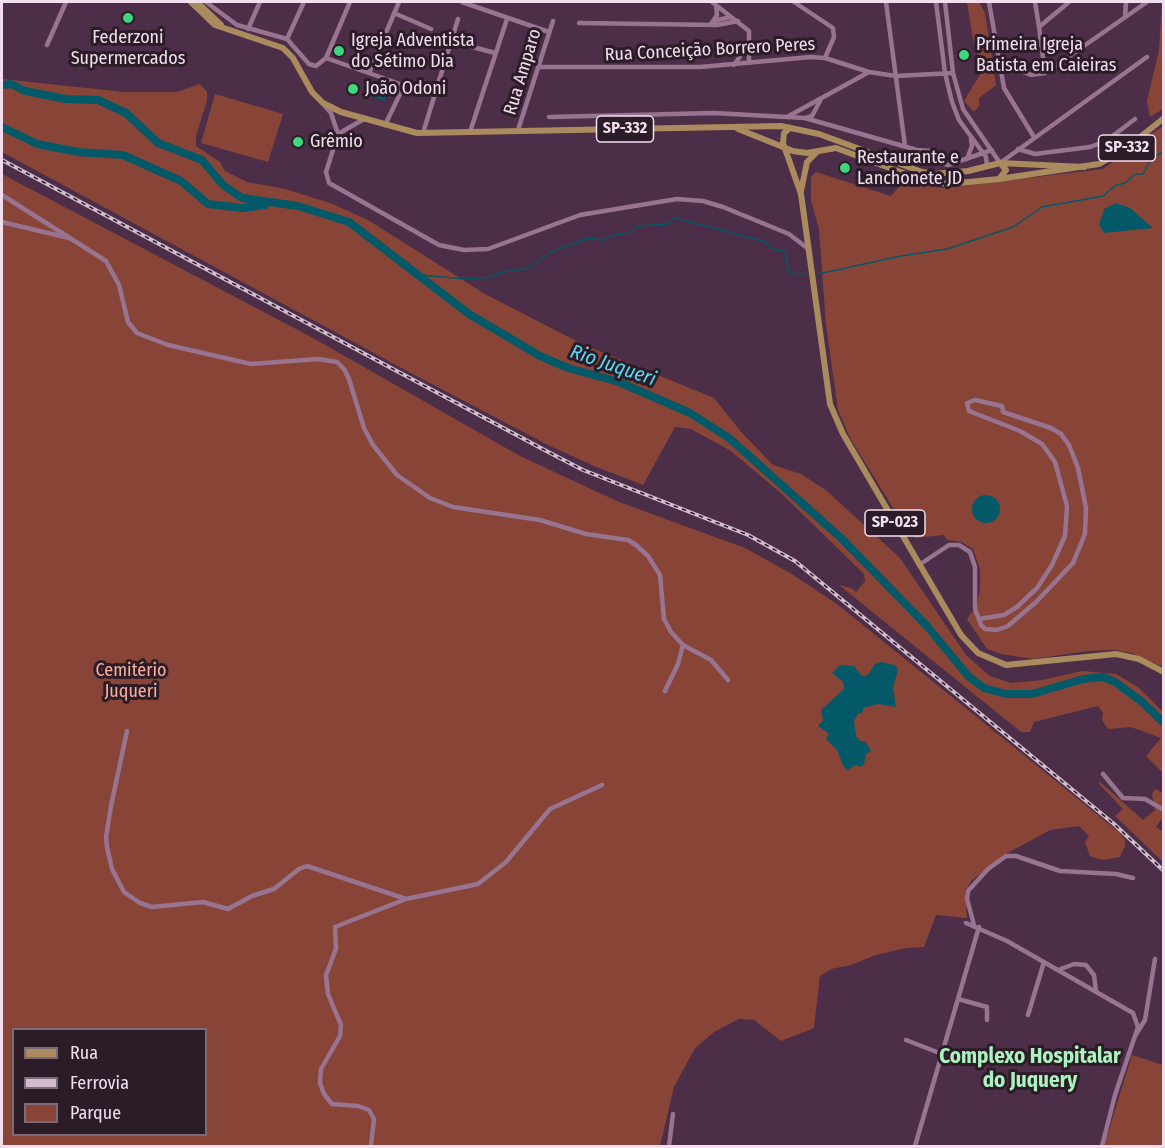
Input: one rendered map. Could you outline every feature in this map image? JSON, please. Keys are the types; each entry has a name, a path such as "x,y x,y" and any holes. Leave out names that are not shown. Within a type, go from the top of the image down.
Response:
{"main road":[{"path":"191,2 211,22 283,48 294,58 312,92 323,104"},
{"path":"196,2 223,27"},
{"name":"SP-332","path":"323,104 364,119 423,133 794,127 837,140 922,172 949,174 1000,163 1084,167"},
{"name":"SP-332","path":"731,127 807,153 836,148 933,183 999,179 1084,167 1111,159 1164,118"},
{"path":"784,147 784,133 794,127"},
{"path":"762,137 783,154 794,170"},
{"name":"SP-023","path":"784,147 801,194 830,404 843,434 962,635 985,658 1016,666 1116,654 1139,659 1164,672"},
{"name":"SP-023","path":"801,194 807,162 819,150"},
{"path":"999,179 1006,172 1000,163"}],"street":[{"path":"47,45 66,2"},
{"path":"206,2 212,4 230,22 287,39 309,64 316,66 326,58 350,2"},
{"path":"248,29 260,2"},
{"path":"287,39 303,2"},
{"path":"369,73 399,2"},
{"path":"462,2 549,32"},
{"path":"794,2 833,28 834,37 825,58"},
{"path":"885,2 905,146"},
{"path":"936,2 945,73 955,111 983,153 987,166"},
{"path":"945,2 953,73 963,110 1000,163 1148,57"},
{"path":"989,2 1005,88 1034,137"},
{"path":"1035,2 1045,73"},
{"path":"1039,27 1069,2"},
{"path":"1125,18 1126,2"},
{"path":"999,61 1031,75 1045,73 1147,2"},
{"path":"714,3 749,31 749,63"},
{"path":"712,22 717,15 714,3"},
{"path":"394,13 431,29"},
{"path":"712,22 731,17"},
{"path":"423,133 458,19"},
{"path":"470,132 507,19"},
{"name":"Rua Amparo","path":"518,130 553,21"},
{"path":"579,23 738,21"},
{"path":"451,40 495,53"},
{"path":"735,65 750,42"},
{"name":"Rua Conceição Borrero Peres","path":"538,68 735,65 794,57 825,58 869,72 896,76 953,73"},
{"path":"326,58 401,86 400,94 385,125"},
{"path":"785,117 820,101 869,72"},
{"path":"805,118 813,114 820,101"},
{"path":"323,104 331,113 338,134 326,172 329,183 439,245 464,250 488,249 580,215 677,199 703,201 723,207 789,234 803,242 808,249"},
{"path":"808,106 819,124"},
{"path":"802,109 805,118"},
{"path":"549,117 714,113 805,118 819,124 932,151 944,165 992,150"},
{"path":"338,134 364,119"},
{"path":"1018,149 1035,154 1090,147 1106,141 1135,119"},
{"path":"966,160 972,146 970,136"},
{"path":"2,195 106,261 119,285 128,322 137,333 183,349 251,364 318,359 337,362 349,379 364,428 373,445 397,475 430,498 453,507 540,520 586,534 628,540 636,545 648,556 660,575 664,619 671,632 683,645 711,660 728,680"},
{"path":"39,231 43,225 40,219"},
{"path":"2,222 74,239"},
{"path":"50,234 54,228"},
{"path":"920,565 949,545 959,545 970,552 975,567 974,600 979,619 983,628 989,630 1008,626 1066,573 1083,543 1086,508 1078,468 1069,445 1061,434 1051,428 1006,413 1002,411 1002,406 972,400 966,405 969,411 1020,430 1042,444 1055,462 1067,506 1065,536 1052,565 1037,588 1017,607 1004,615 979,619"},
{"path":"665,691 678,664 683,645"},
{"path":"127,731 106,837 116,881 132,899 152,907 203,902 228,909 252,896 274,889 306,866 406,899"},
{"path":"1103,774 1123,798 1144,799 1164,810"},
{"path":"371,1146 374,1119 369,1110 358,1106 333,1104 324,1094 320,1083 321,1069 340,1036 341,1025 328,994 326,975 336,949 335,927 406,899 486,880 506,862 550,809 602,785"},
{"path":"915,1146 977,926 967,899 968,891 988,869 1006,856 1016,856 1060,871 1116,874 1133,878"},
{"path":"966,923 977,926 1044,962 1133,1013 1137,1027 1102,1146"},
{"path":"1133,1037 1142,1029 1145,1020 1155,959"},
{"path":"1028,1015 1044,962"},
{"path":"1058,970 1074,964 1089,967 1094,975 1096,991"},
{"path":"958,999 987,1007 987,1020"},
{"path":"906,1040 942,1054"},
{"path":"669,1146 673,1114"}],"green space":[{"path":"967,2 979,2 985,13 996,85 979,98 979,106 974,112 964,101 981,73 981,61 973,39"},
{"path":"1162,2 1164,2 1163,109 1150,117 1147,101 1159,50"},
{"path":"2,79 124,92 177,92 200,84 207,92 207,101 196,136 196,146 220,162 225,171 247,182 285,189 330,203 368,220 485,294 582,344 714,398 742,433 773,465 801,474 827,491 900,558 966,655 990,676 1011,683 1042,680 1082,671 1116,674 1138,687 1163,712 1163,773 1146,756 1161,738 1131,727 1108,729 1102,720 1103,713 1098,706 1034,722 1030,732 1021,732 839,585 856,592 865,581 864,574 783,495 731,451 691,429 675,427 643,485 594,466 548,445 409,372 2,152"},
{"path":"215,94 283,114 268,162 201,143"},
{"path":"1163,126 1163,667 1132,653 1115,650 1088,651 1033,659 1001,654 987,649 967,619 977,605 980,589 980,569 973,549 961,542 947,540 944,535 915,538 905,527 850,438 838,410 826,325 819,229 811,200 811,177 816,172 891,196 903,182 944,188 1103,169"},
{"name":"Cemitério Juqueri","path":"2,174 313,338 520,456 619,502 745,548 790,573 837,604 1120,833 1125,840 1120,857 1102,860 1090,856 1085,842 1089,836 1079,826 1050,830 1006,854 972,880 965,891 967,918 936,915 924,947 906,948 876,955 851,965 831,969 820,976 814,1028 781,1041 754,1020 739,1019 714,1032 695,1048 674,1087 660,1146 2,1146"},
{"path":"1099,781 1143,820 1155,810 1152,794 1155,789 1163,793 1163,817 1156,827 1163,832 1163,862 1115,816 1123,809 1099,784"},
{"path":"1132,1055 1163,1065 1163,1146 1104,1146"}],"water":[{"path":"372,87 388,93 385,101 370,96"},
{"path":"1116,203 1130,208 1153,228 1104,233 1099,225 1104,209"},
{"path":"986,495 996,499 1000,509 996,519 986,523 976,519 972,509 976,499"},
{"path":"880,662 895,665 898,669 893,688 896,707 878,704 863,708 863,712 858,714 854,721 856,736 860,741 865,741 871,751 866,754 861,767 856,765 848,770 844,767 837,750 826,739 829,734 818,726 823,720 821,710 844,689 843,682 832,673 840,665 854,666 862,676 868,675 875,664"}],"waterway":[{"name":"Rio Juqueri","path":"2,85 11,84 25,91 66,99 98,100 126,113 158,143 202,160 223,185 242,198 298,206 349,222 469,314 540,356 568,368 619,382 690,413 729,438 841,538 927,626 969,677 984,688 1006,694 1032,694 1083,679 1103,677 1115,682 1141,701 1164,723"},
{"path":"2,127 37,144 78,152 123,155 181,181 208,204 242,208 265,205"},
{"path":"818,274 901,256 947,249 1013,227 1042,207 1103,196 1135,174 1143,174 1151,159 1164,151"},
{"path":"420,275 465,279 491,277 502,272 526,269 553,251 588,238 603,240 609,236 629,233 637,226 668,224 675,218 766,242 773,249 785,252 789,273 805,274"}],"railway":[{"path":"2,160 583,470 748,535 795,561 1114,824 1164,871"}],"place":[{"name":"Federzoni Supermercados","path":"128,18"},
{"name":"Igreja Adventista do Sétimo Dia","path":"339,51"},
{"name":"Primeira Igreja Batista em Caieiras","path":"964,55"},
{"name":"João Odoni","path":"353,89"},
{"name":"Grêmio","path":"298,142"},
{"name":"Restaurante e Lanchonete JD","path":"845,168"}],"district":[{"name":"Complexo Hospitalar do Juquery","path":"1030,1069"}]}
